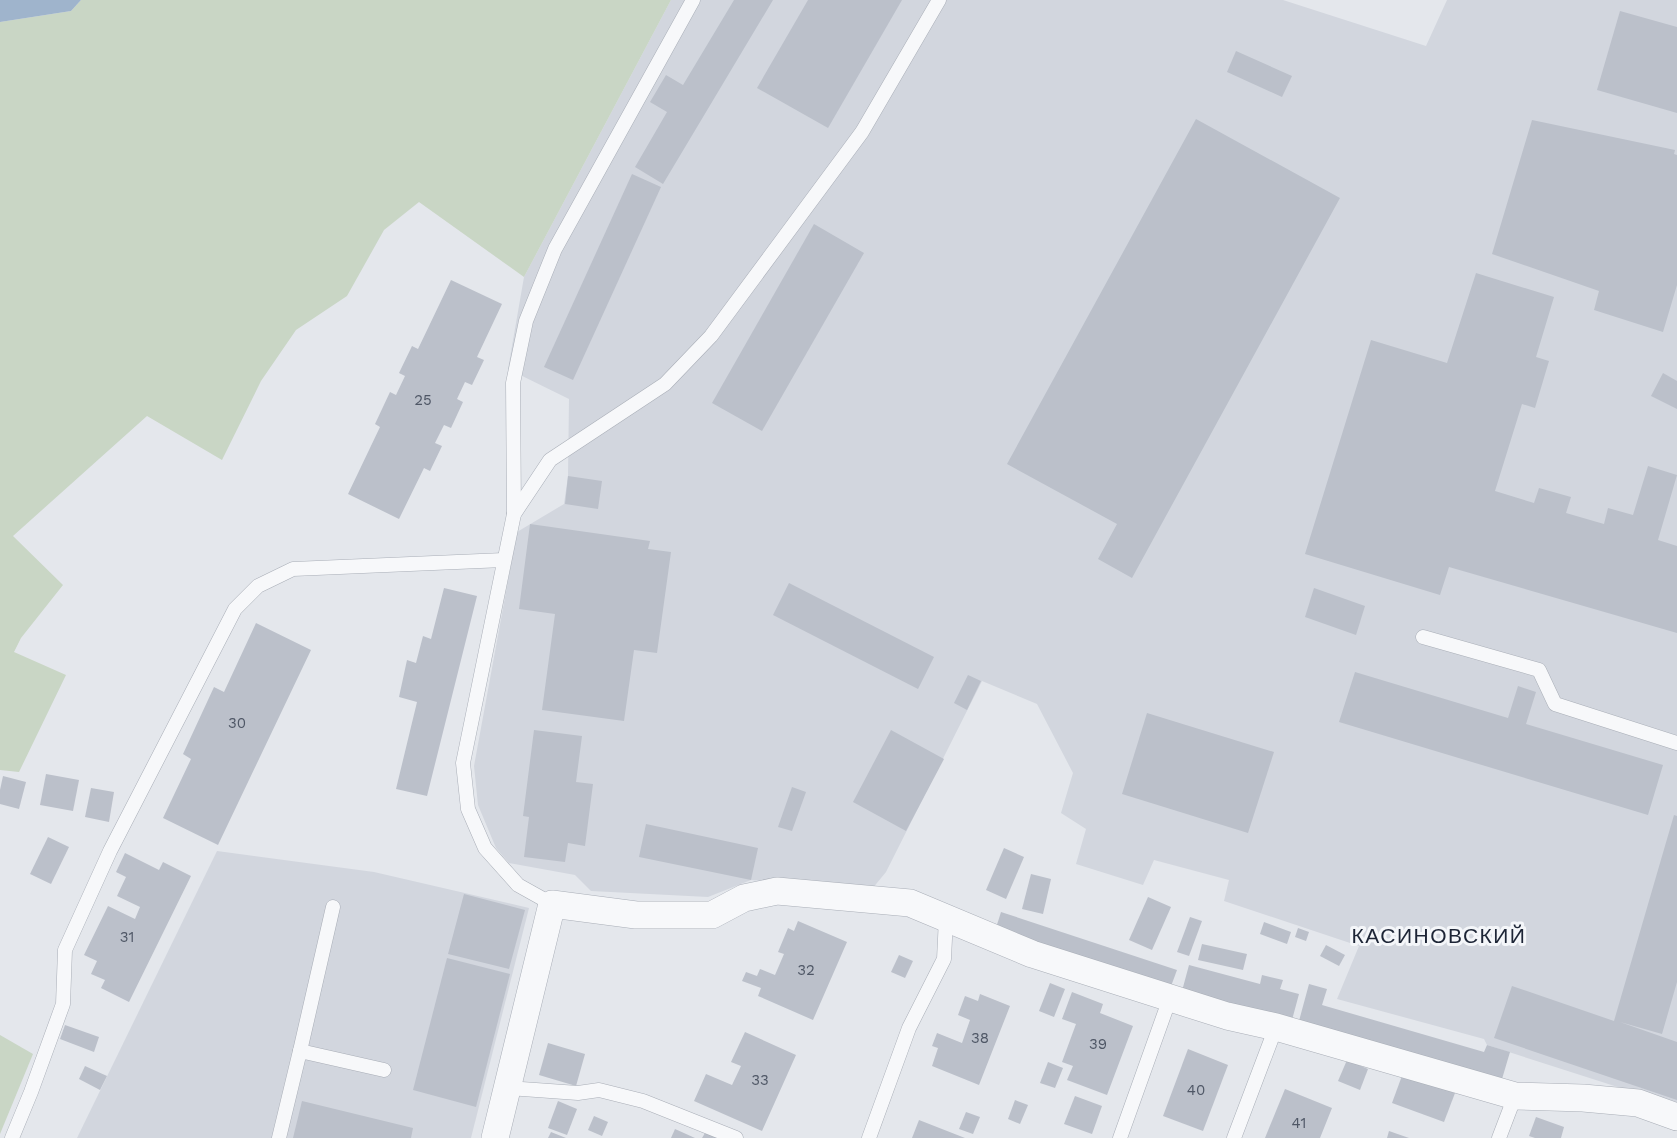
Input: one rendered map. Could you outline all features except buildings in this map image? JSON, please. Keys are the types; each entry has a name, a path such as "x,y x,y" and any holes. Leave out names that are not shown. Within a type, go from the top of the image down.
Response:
{"street":[{"path":"495,1138 552,904 636,915 712,915 744,898 777,891 910,903 1032,954 1227,1016 1276,1027 1515,1096 1583,1098 1638,1104 1677,1117"}],"lane":[{"path":"552,904 518,885 485,848 468,809 463,763 514,514 513,383 526,321 555,249 693,0"},
{"path":"514,514 550,460 665,384 711,336 862,132 939,0"},
{"path":"12,1138 63,1004 65,950 114,843 235,609 258,586 293,569 504,560"},
{"path":"1423,637 1539,670 1555,704 1677,743"},
{"path":"279,1138 333,907"},
{"path":"869,1138 909,1028 944,959 946,918"},
{"path":"1120,1138 1170,998"},
{"path":"1234,1138 1276,1027"},
{"path":"300,1051 384,1070"},
{"path":"507,1088 578,1092 598,1090 643,1101 736,1138"},
{"path":"1499,1138 1515,1096"}],"shaded area":[{"path":"671,0 1283,0 1426,46 1447,0 1677,0 1677,1106 1487,1045 1484,1039 1337,999 1359,946 1224,901 1229,880 1154,860 1143,885 1076,864 1086,829 1061,813 1073,773 1037,704 982,681 886,872 872,889 751,880 708,897 591,891 575,875 509,863 496,848 478,805 474,766 517,532 564,504 568,476 569,399 508,369 524,277"},
{"path":"217,851 374,872 529,908 471,1138 77,1138"}],"green space":[{"path":"81,0 671,0 524,277 419,202 384,230 347,296 296,330 261,381 222,460 147,416 13,536 63,585 21,638 14,652 66,675 19,772 0,770 0,22 71,11"},
{"path":"0,1035 33,1054 0,1134"}],"water":[{"path":"0,0 81,0 71,11 0,22"}],"district":[{"name":"КАСИНОВСКИЙ","path":"1439,936"}]}
